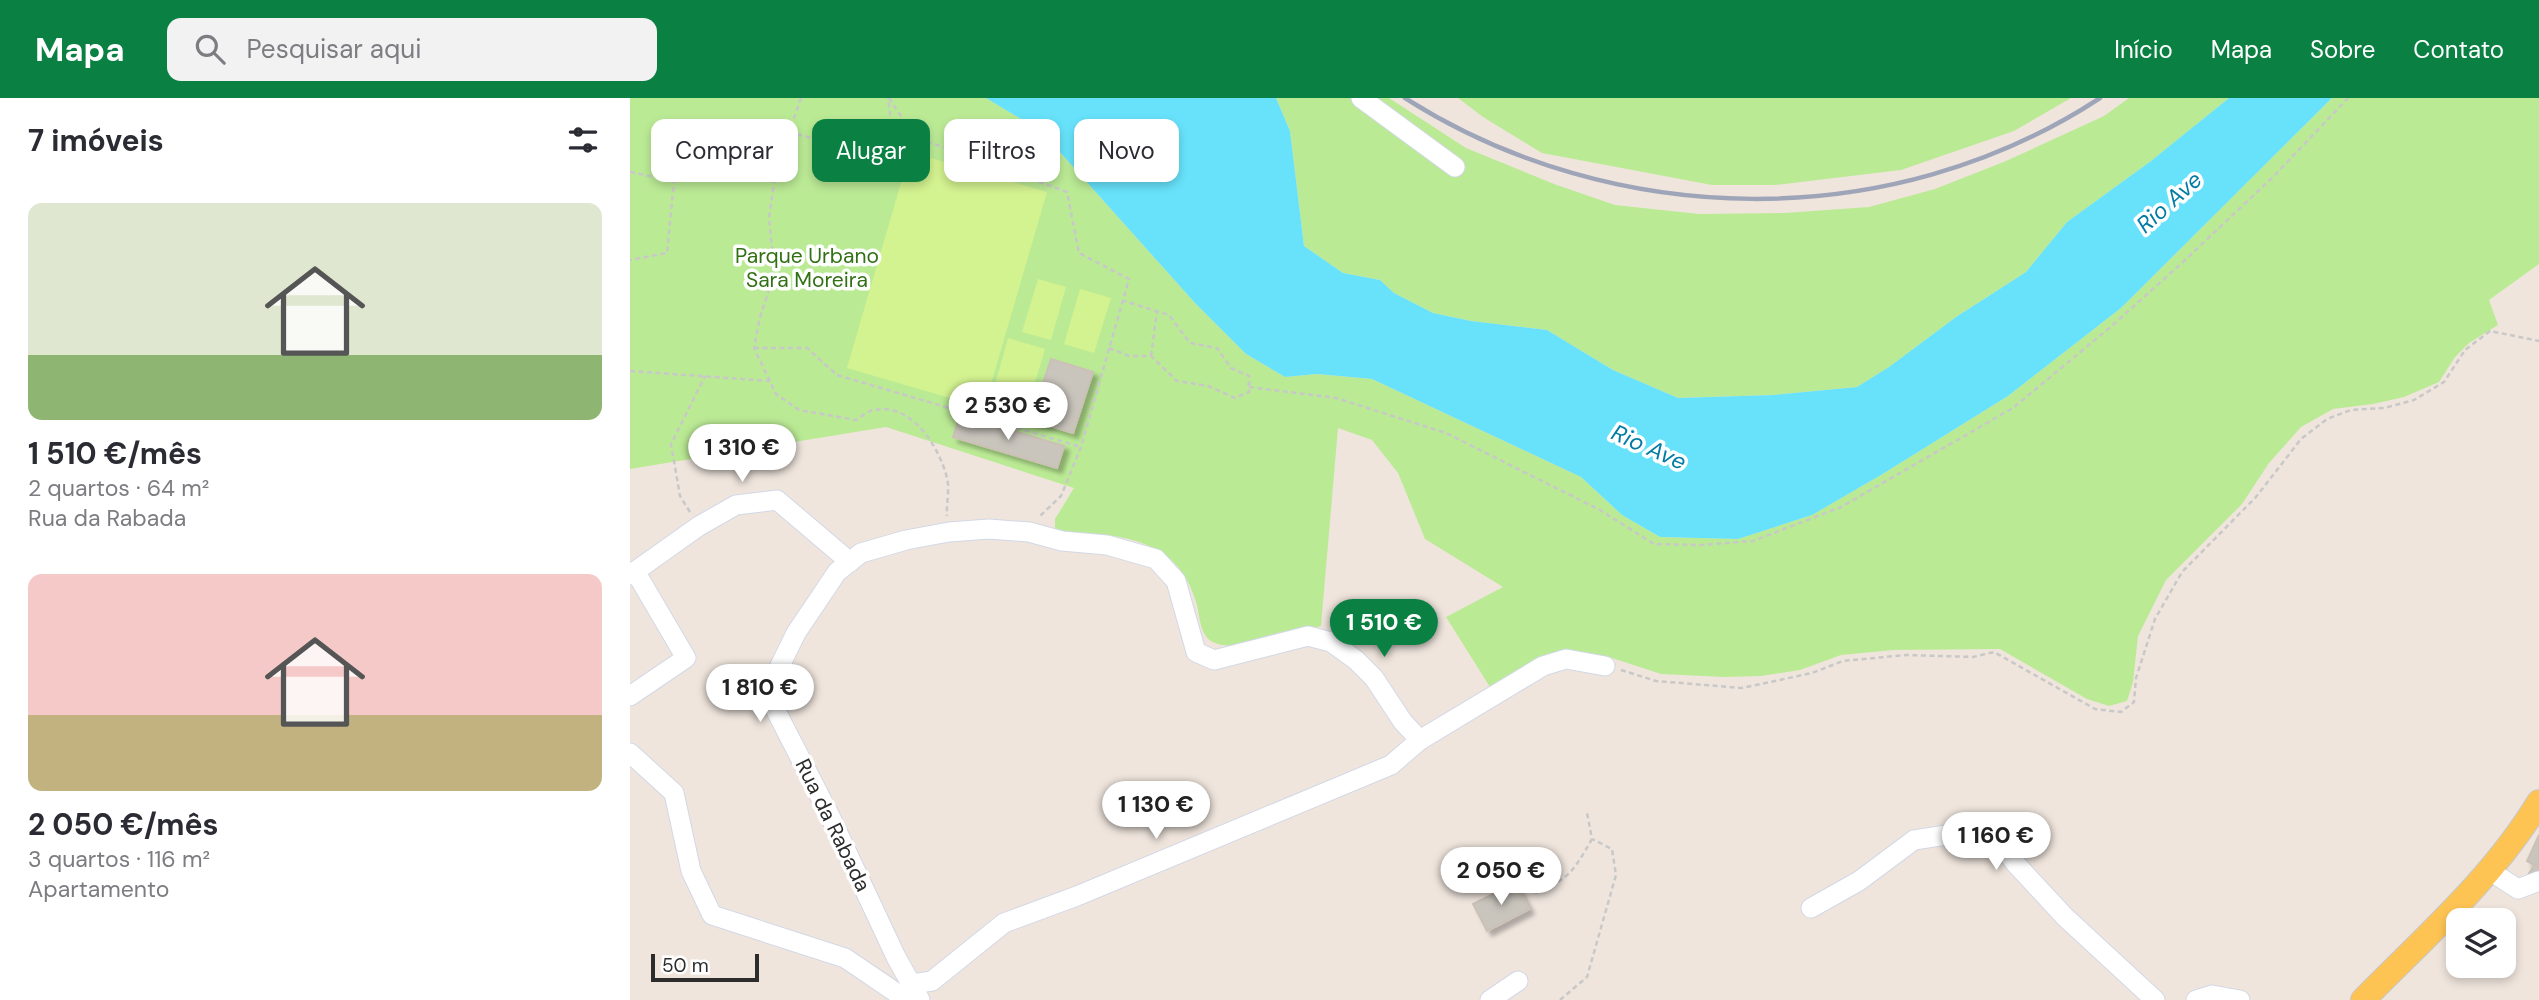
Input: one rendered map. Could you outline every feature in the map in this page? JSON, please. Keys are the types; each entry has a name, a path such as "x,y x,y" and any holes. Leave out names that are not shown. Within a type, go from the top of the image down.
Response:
{"main road":[{"path":"2363,1000 2490,871 2521,831 2539,802"}],"street":[{"path":"1362,98 1455,167"},
{"path":"630,696 686,658 633,573 699,526 736,505 777,500 850,562"},
{"name":"Rua da Rabada","path":"913,994 830,816 776,711 775,676 796,634 837,572 861,553 949,531 989,529 1024,531 1062,541 1107,545 1156,559 1176,581 1196,652 1214,660 1308,636 1331,642 1356,660 1374,678 1403,722 1420,740"},
{"path":"630,753 674,793 691,871 712,915 845,958 913,994 1004,923 1077,896 1391,765 1420,740 1543,666 1566,659 1605,666"},
{"path":"1811,908 1859,881 1914,840 1966,832 1999,841 2015,863 2065,917 2155,1000"},
{"path":"2490,871 2518,890 2539,881"},
{"path":"1490,1000 1518,981"},
{"path":"2196,1000 2213,995 2240,1000"}],"path":[{"path":"794,119 801,98"},
{"path":"798,134 863,152 892,130 888,98"},
{"path":"888,98 915,137 1067,192 1079,253 1129,279 1081,447 1061,496 1024,531"},
{"path":"1249,387 1336,398 1446,433 1600,510 1654,544 1700,545 1753,541 1841,507 2012,408 2114,324 2184,261 2273,177 2348,98"},
{"path":"630,172 674,181 667,253 630,260"},
{"path":"774,182 769,217 773,260 754,348 776,394 799,410 856,420 870,411 896,410 926,432 937,450 948,481 946,514 949,531"},
{"path":"1109,348 1129,356 1151,356 1177,380 1208,386 1235,398 1249,392 1249,376 1231,368 1217,348 1189,343 1169,315 1123,301"},
{"path":"1151,356 1157,311"},
{"path":"1605,666 1657,681 1742,688 1812,673 1843,661 1906,655 1973,657 1994,652 2095,709 2121,712 2134,702 2136,678 2155,619 2182,572 2256,497 2301,439 2327,419 2351,410 2384,408 2414,400 2444,382 2465,350 2490,331 2539,341"},
{"path":"754,348 807,348 837,375 1081,447"},
{"path":"630,371 770,381"},
{"path":"699,526 680,496 671,444 705,376"},
{"path":"1535,893 1557,884 1574,871 1592,839 1587,813"},
{"path":"1560,1000 1587,977 1616,875 1612,849 1592,839"}],"green space":[{"name":"Parque Urbano Sara Moreira","path":"630,98 986,98 1021,119 944,119 944,182 1060,182 1060,152 1074,168 1074,182 1087,182 1195,303 1246,354 1285,377 1317,374 1372,379 1581,477 1622,515 1660,537 1738,539 1812,515 2008,396 2121,308 2332,98 2539,98 2539,264 2489,300 2498,325 2469,343 2455,357 2439,382 2404,397 2333,409 2301,427 2269,463 2242,504 2166,580 2138,636 2133,682 2127,701 2109,706 2087,699 2000,649 1894,650 1841,655 1800,670 1761,676 1724,677 1661,674 1609,657 1570,653 1490,687 1446,617 1503,587 1425,539 1398,473 1372,440 1338,428 1321,626 1265,641 1234,645 1221,645 1207,638 1187,580 1174,563 1159,551 1121,537 1055,531 1055,519 1074,488 886,427 630,469"},
{"path":"1276,98 1389,98 1466,148 1554,184 1615,205 1699,214 1784,213 1869,207 1935,189 2006,161 2104,116 2129,98 2229,98 2151,161 2067,222 2026,272 1956,317 1889,367 1857,387 1773,395 1678,398 1613,370 1547,330 1471,321 1433,313 1394,293 1380,280 1343,273 1304,246 1290,131"},
{"path":"1458,98 2071,98 2014,131 1901,170 1775,185 1712,185 1542,153 1483,117"},
{"path":"930,158 944,162 944,182 1013,182 1047,192 984,408 847,368 901,182 930,182"},
{"path":"1038,279 1066,287 1051,340 1022,332"},
{"path":"1080,289 1111,298 1094,353 1064,344"},
{"path":"1008,338 1045,349 1024,420 988,410"}],"water":[{"name":"Rio Ave","path":"986,98 1276,98 1290,131 1304,246 1343,273 1380,280 1394,293 1433,313 1471,321 1547,330 1613,370 1678,398 1773,395 1857,387 1889,367 1956,317 2026,272 2067,222 2151,161 2229,98 2332,98 2121,308 2008,396 1812,515 1738,539 1660,537 1622,515 1581,477 1372,379 1317,374 1285,377 1246,354 1195,303 1087,182 1179,182 1179,119 1074,119 1074,168 1060,152 1060,119 1021,119"}],"building":[{"path":"1051,359 1093,372 1073,433 1031,420"},
{"path":"960,415 1064,446 1057,468 953,437"},
{"path":"2539,835 2539,877 2528,875 2534,865 2527,861"},
{"path":"1515,883 1529,909 1487,931 1473,904"}],"railway":[{"path":"1405,98 1486,142 1572,173 1661,192 1752,199 1843,193 1932,174 2019,143 2100,98"}]}
